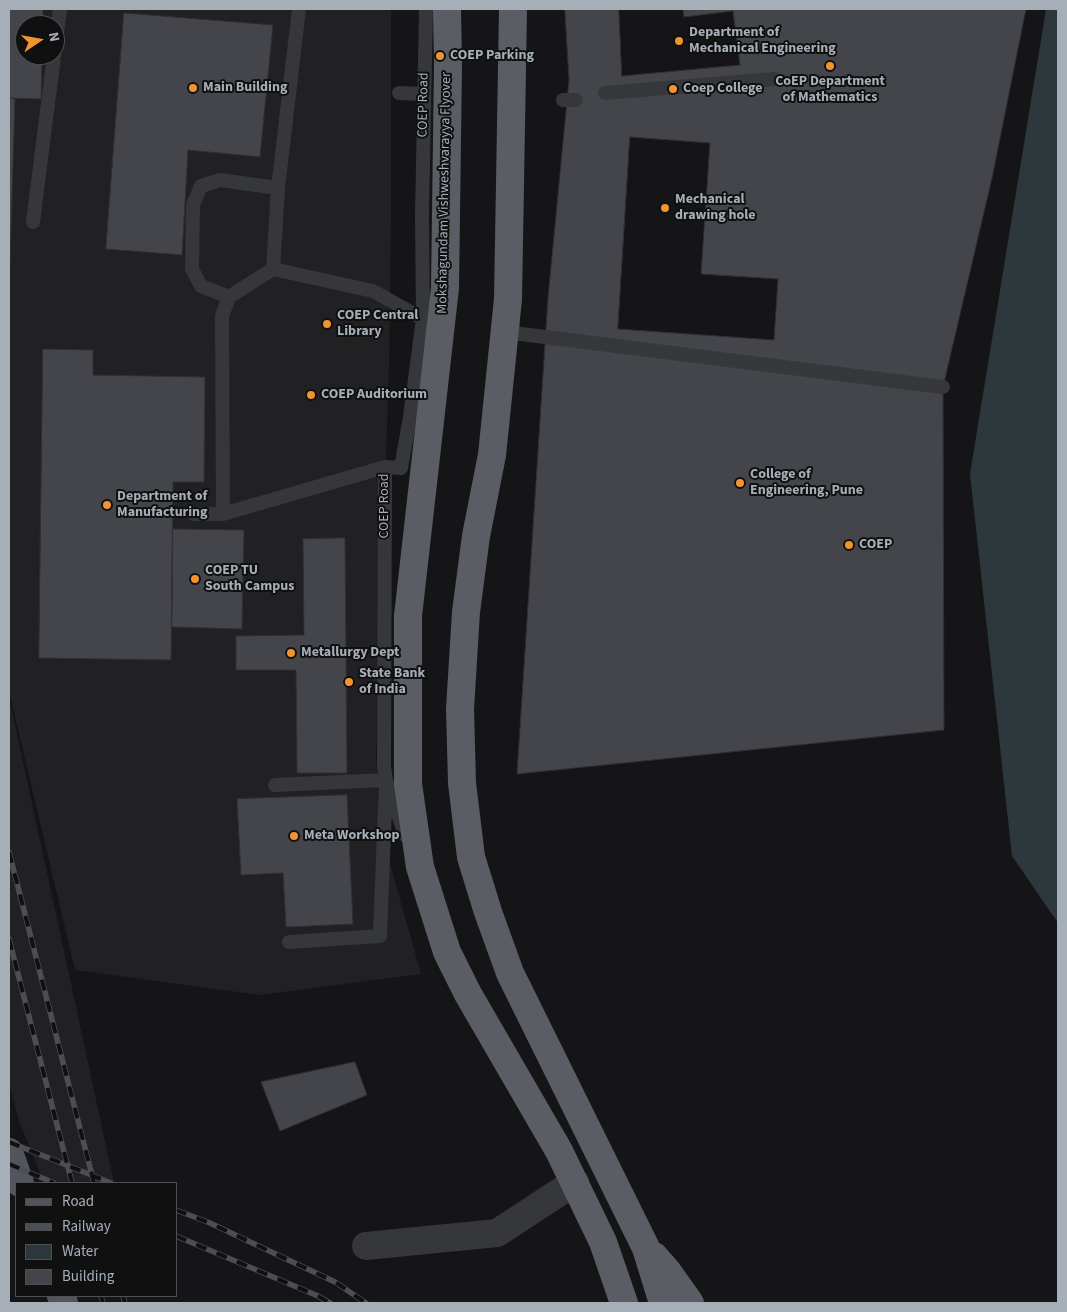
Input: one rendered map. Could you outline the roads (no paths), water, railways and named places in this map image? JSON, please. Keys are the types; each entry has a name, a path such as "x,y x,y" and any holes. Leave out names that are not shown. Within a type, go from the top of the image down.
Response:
{"highway":[{"name":"Mokshagundam Vishweshvarayya Flyover","path":"447,9 445,288 408,616 408,784 420,867 446,952 468,994 559,1150 603,1242 624,1303"},
{"path":"513,9 510,223 505,332 492,455 476,536 466,612 460,709 462,783 471,857 510,973 646,1248 663,1303"},
{"path":"646,1248 668,1272 690,1303"}],"main road":[{"path":"9,1152 20,1182"}],"street":[{"path":"366,1246 497,1233 575,1182"}],"lane":[{"path":"33,222 60,9"},
{"path":"273,269 278,188 299,9"},
{"name":"COEP Road","path":"426,9 423,318 410,417 401,468 385,467 384,767 386,780 446,952"},
{"path":"606,93 775,79"},
{"path":"399,93 424,94"},
{"path":"229,296 201,286 192,269 193,205 201,186 220,180 278,188"},
{"path":"223,514 222,316 229,296 273,269 373,291 423,318"},
{"path":"505,332 943,387"},
{"path":"194,514 223,514 385,467"},
{"path":"275,785 386,780 380,936 289,942"}],"water":[{"path":"1046,9 1058,9 1058,923 1012,856 970,474"}],"railway":[{"path":"9,852 94,1182"},
{"path":"9,939 72,1182"},
{"path":"9,1142 109,1182"},
{"path":"9,1164 52,1182"},
{"path":"178,1211 210,1223 335,1282 366,1303"},
{"path":"178,1237 318,1296 330,1303"},
{"path":"101,1297 103,1303"},
{"path":"123,1297 125,1303"}],"place":[{"name":"Department of Mechanical Engineering","path":"679,41"},
{"name":"COEP Parking","path":"440,56"},
{"name":"CoEP Department of Mathematics","path":"830,66"},
{"name":"Main Building","path":"193,88"},
{"name":"Coep College","path":"673,89"},
{"name":"Mechanical drawing hole","path":"665,208"},
{"name":"COEP Central Library","path":"327,324"},
{"name":"COEP Auditorium","path":"311,395"},
{"name":"College of Engineering, Pune","path":"740,483"},
{"name":"Department of Manufacturing","path":"107,505"},
{"name":"COEP","path":"849,545"},
{"name":"COEP TU South Campus","path":"195,579"},
{"name":"Metallurgy Dept","path":"291,653"},
{"name":"State Bank of India","path":"349,682"},
{"name":"Meta Workshop","path":"294,836"}]}
